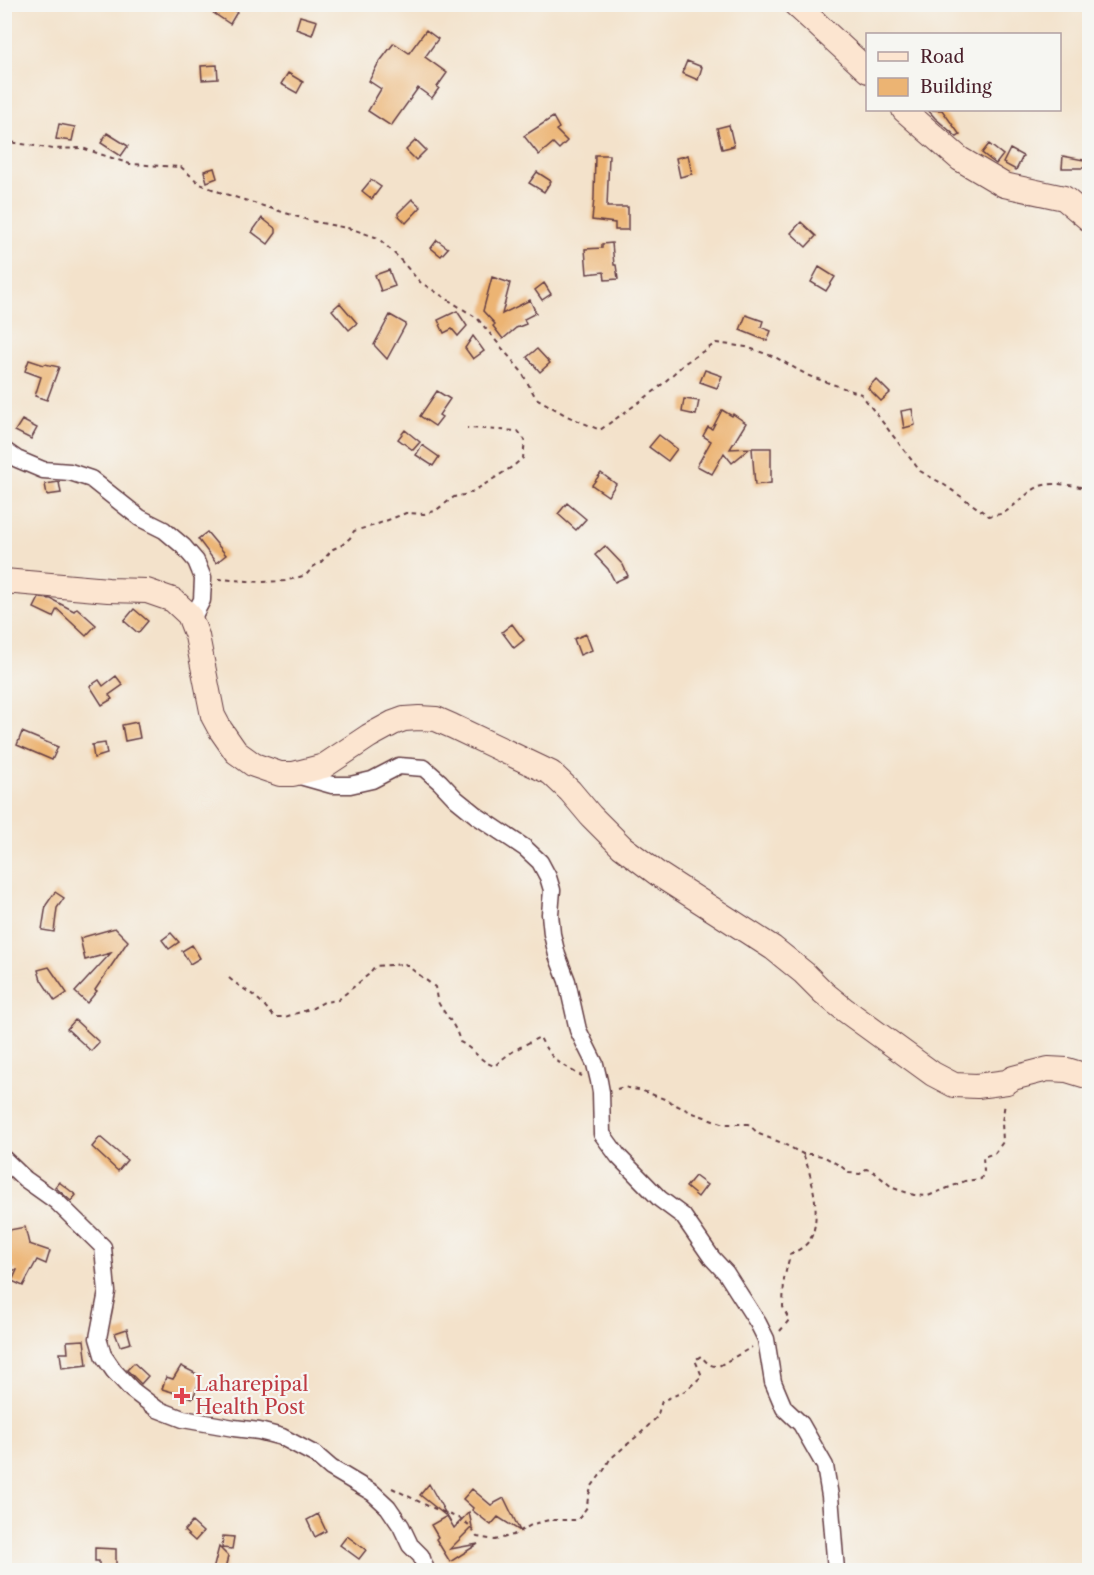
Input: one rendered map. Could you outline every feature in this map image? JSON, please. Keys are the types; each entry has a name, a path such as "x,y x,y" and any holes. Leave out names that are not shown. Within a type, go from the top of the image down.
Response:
{"street":[{"path":"795,4 866,70"},
{"path":"905,111 960,159 1004,185 1064,198 1089,220"},
{"path":"4,450 17,459 43,470 70,472 91,478 140,518 164,530 183,546 196,561 203,578 202,600 191,621"},
{"path":"4,580 108,590 147,591 173,600 189,615 197,636 213,716 236,752 254,765 280,774 293,774 324,766 393,723 404,719 436,719 551,773 622,847 658,874 773,948 845,1010 933,1074 954,1085 977,1086 1007,1082 1013,1077 1048,1069 1067,1070 1089,1077"},
{"path":"293,774 332,785 350,785 372,780 399,766 424,768 456,799 525,848 540,862 552,890 550,914 557,956 567,981 578,1030 595,1064 601,1092 602,1134 618,1156 660,1199 683,1216 712,1258 726,1273 758,1323 766,1340 773,1382 784,1408 801,1424 825,1466 836,1570"},
{"path":"4,1160 56,1202 103,1247 107,1292 98,1338 103,1355 132,1390 157,1409 183,1419 282,1437 316,1455 331,1468 373,1493 388,1507 410,1545 421,1557 426,1570"}],"path":[{"path":"4,141 53,149 82,148 130,164 181,167 200,184 222,193 378,238 420,282 477,318 521,371 536,398 567,416 600,430 656,390 685,363 716,344 746,347 775,357 809,376 861,394 920,471 943,484 988,516 1004,513 1040,485 1055,484 1089,490"},
{"path":"203,578 285,581 306,575 333,549 342,545 354,531 406,513 424,514 435,511 454,497 468,494 512,467 522,458 525,440 518,430 467,428"},
{"path":"230,978 259,1000 274,1017 285,1017 324,1002 338,1000 368,975 375,966 405,964 435,987 437,1000 458,1031 460,1042 469,1046 488,1064 495,1066 521,1046 540,1037 543,1046 560,1065 590,1080 601,1092 624,1087 643,1091 725,1124 748,1124 759,1134 802,1154 825,1157 849,1173 860,1174 866,1169 874,1172 893,1188 914,1195 928,1196 965,1181 981,1179 984,1171 983,1157 995,1153 1003,1142 1002,1122 1007,1082"},
{"path":"388,1486 461,1519 469,1525 477,1537 495,1540 513,1535 533,1524 556,1520 578,1520 587,1507 592,1486 610,1459 657,1417 662,1401 685,1391 702,1376 696,1359 701,1356 713,1366 719,1366 775,1337 789,1320 783,1307 784,1279 790,1255 808,1244 814,1232 817,1217 808,1166 802,1154"}],"building":[{"path":"200,4 226,4 237,12 230,24"},
{"path":"300,16 317,21 312,35 296,29"},
{"path":"426,30 438,39 425,57 447,73 432,98 418,88 391,126 368,111 381,89 369,81 378,64 394,43 409,53"},
{"path":"687,61 702,67 698,80 682,73"},
{"path":"217,65 218,79 202,80 201,66"},
{"path":"288,73 303,82 297,93 281,84"},
{"path":"929,111 943,111 960,135 957,137"},
{"path":"553,117 559,128 556,130 567,141 559,149 553,143 539,155 524,136"},
{"path":"59,124 75,127 72,141 56,139"},
{"path":"729,125 734,146 722,149 717,128"},
{"path":"107,133 128,146 121,156 101,143"},
{"path":"416,140 426,150 416,160 406,150"},
{"path":"989,144 1003,155 996,164 982,153"},
{"path":"1010,149 1023,156 1016,170 1003,163"},
{"path":"595,155 609,155 607,207 628,207 628,230 615,230 615,223 592,220"},
{"path":"688,155 692,174 680,177 676,158"},
{"path":"1063,156 1089,161 1089,168 1062,168"},
{"path":"214,168 217,178 207,182 204,171"},
{"path":"537,172 551,181 544,192 529,183"},
{"path":"371,180 381,187 372,199 362,191"},
{"path":"412,199 421,207 406,223 398,213"},
{"path":"262,218 276,229 276,233 268,244 252,232"},
{"path":"801,222 816,236 806,247 791,233"},
{"path":"437,240 448,248 441,256 431,248"},
{"path":"612,243 618,279 605,280 604,272 587,274 585,249 602,248 602,244"},
{"path":"819,267 835,277 826,291 811,282"},
{"path":"389,270 395,286 381,291 375,275"},
{"path":"492,277 510,283 502,314 530,300 536,313 524,319 526,324 516,328 503,339 493,326 495,324 483,311"},
{"path":"544,283 551,294 542,300 535,290"},
{"path":"340,303 357,323 349,330 332,310"},
{"path":"457,311 467,326 458,336 452,329 444,333 438,320"},
{"path":"390,315 406,324 387,359 374,345"},
{"path":"746,315 763,321 761,327 771,331 767,341 740,330"},
{"path":"473,336 484,351 473,359 465,348"},
{"path":"537,349 550,363 540,372 527,357"},
{"path":"29,360 59,367 47,400 35,396 41,377 25,371"},
{"path":"705,370 722,376 717,388 700,382"},
{"path":"876,379 890,393 881,401 868,388"},
{"path":"437,391 450,399 439,415 442,417 435,426 420,416"},
{"path":"684,399 699,401 696,415 682,412"},
{"path":"912,409 915,425 904,428 901,411"},
{"path":"722,410 746,423 730,449 750,448 732,463 724,453 712,474 697,466 711,441 703,436 708,427 712,429"},
{"path":"22,420 37,428 31,439 15,431"},
{"path":"405,430 420,442 413,450 398,439"},
{"path":"659,435 677,449 668,461 649,447"},
{"path":"422,445 439,457 433,466 416,455"},
{"path":"752,448 771,448 771,483 755,485"},
{"path":"601,473 616,484 608,496 592,485"},
{"path":"59,482 61,493 47,495 45,484"},
{"path":"567,503 586,519 576,530 558,514"},
{"path":"207,532 226,555 216,563 198,539"},
{"path":"605,546 623,565 628,576 615,582 608,569 595,555"},
{"path":"39,598 51,599 74,611 77,608 96,625 86,636 57,609 53,617 34,608"},
{"path":"134,609 148,621 138,633 124,621"},
{"path":"512,624 524,640 514,648 502,632"},
{"path":"586,634 592,650 580,655 574,639"},
{"path":"116,676 123,685 109,695 112,699 102,705 90,686 99,680 103,686"},
{"path":"137,722 140,738 125,741 122,725"},
{"path":"22,732 58,747 52,760 17,745"},
{"path":"105,743 107,754 94,758 92,745"},
{"path":"55,892 64,898 57,908 54,932 42,930 46,905"},
{"path":"115,928 128,941 87,1003 75,992 111,953 85,960 80,938"},
{"path":"171,933 179,942 169,949 162,940"},
{"path":"192,945 200,958 190,964 182,951"},
{"path":"49,967 67,993 55,1001 41,980 38,970"},
{"path":"75,1020 99,1042 91,1051 67,1029"},
{"path":"100,1137 127,1160 118,1171 92,1147"},
{"path":"695,1176 707,1185 698,1197 686,1187"},
{"path":"59,1182 76,1195 71,1201 55,1187"},
{"path":"25,1227 29,1244 50,1251 46,1264 37,1260 23,1286 12,1281 17,1270 4,1270 4,1231"},
{"path":"127,1329 131,1343 120,1346 115,1333"},
{"path":"84,1340 87,1365 62,1368 60,1353 68,1353 67,1341"},
{"path":"134,1363 148,1376 141,1384 127,1370"},
{"path":"181,1366 201,1376 193,1398 162,1389 166,1377 173,1379"},
{"path":"429,1484 446,1514 445,1515 420,1495"},
{"path":"472,1489 491,1505 504,1498 520,1531 498,1517 491,1525 472,1510 473,1508 463,1499"},
{"path":"469,1512 472,1527 450,1549 478,1544 450,1562 436,1539 438,1537 431,1525 447,1516 454,1528"},
{"path":"318,1514 326,1531 315,1537 307,1520"},
{"path":"192,1522 203,1532 195,1541 184,1531"},
{"path":"223,1536 234,1537 232,1549 222,1548"},
{"path":"347,1536 366,1550 359,1559 340,1545"},
{"path":"219,1547 228,1556 225,1570 213,1570"},
{"path":"95,1548 116,1549 116,1570 99,1570 99,1561 95,1561"}],"place":[{"name":"Laharepipal Health Post","path":"182,1396"}]}
